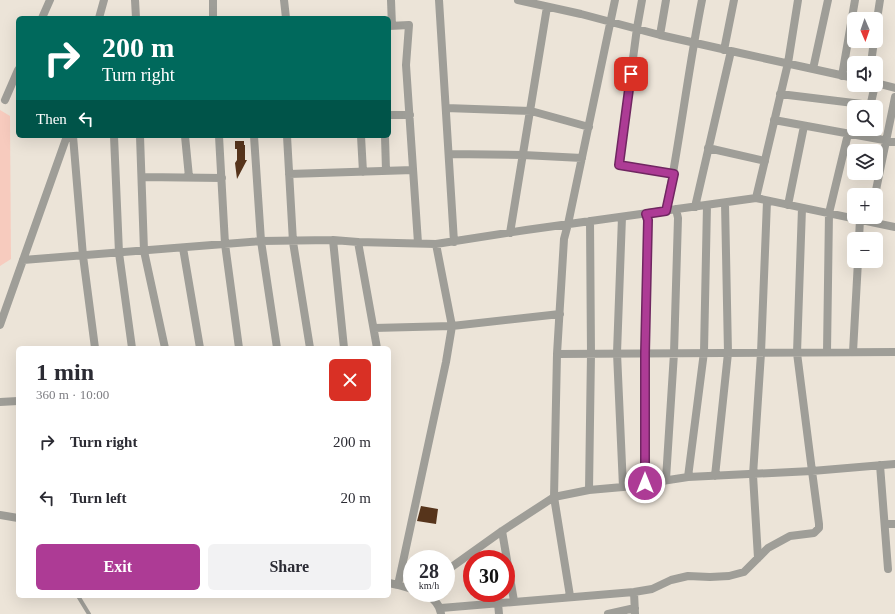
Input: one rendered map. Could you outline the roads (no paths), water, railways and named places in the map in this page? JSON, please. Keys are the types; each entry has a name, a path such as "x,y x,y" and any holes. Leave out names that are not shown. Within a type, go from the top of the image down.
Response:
{"street":[{"path":"43,16 50,0"},
{"path":"100,16 104,0"},
{"path":"135,0 136,16"},
{"path":"213,0 214,16"},
{"path":"284,0 286,16"},
{"path":"390,16 391,0"},
{"path":"439,0 454,242"},
{"path":"518,0 637,28 660,35 847,77"},
{"path":"570,596 554,497 558,354 564,239 615,0"},
{"path":"642,0 619,165 674,174"},
{"path":"660,35 666,0"},
{"path":"666,211 674,174 694,42 702,0"},
{"path":"695,207 728,50 734,0"},
{"path":"756,198 788,63 798,0"},
{"path":"813,70 828,0"},
{"path":"842,76 855,0"},
{"path":"878,12 880,0"},
{"path":"510,233 547,6"},
{"path":"391,26 409,25 406,65 418,243"},
{"path":"5,100 16,75"},
{"path":"883,86 895,88"},
{"path":"780,94 847,103"},
{"path":"876,188 895,97"},
{"path":"446,108 531,110 589,127"},
{"path":"391,115 410,115"},
{"path":"774,120 847,134"},
{"path":"788,205 804,126"},
{"path":"827,352 829,213 848,136"},
{"path":"872,136 886,141 895,142"},
{"path":"0,325 66,138"},
{"path":"73,138 83,256 95,346"},
{"path":"114,138 119,253 132,346"},
{"path":"140,138 144,251 165,346"},
{"path":"185,138 189,177"},
{"path":"219,138 225,244 239,346"},
{"path":"254,138 262,241 277,346"},
{"path":"287,138 293,242 310,346"},
{"path":"361,138 363,172"},
{"path":"385,138 386,171"},
{"path":"708,148 765,161"},
{"path":"449,154 582,158"},
{"path":"289,174 414,170"},
{"path":"142,177 222,178"},
{"path":"23,260 262,241 293,242 333,240 436,244 756,198 847,217"},
{"path":"758,558 753,475 762,353 767,200"},
{"path":"715,476 728,353 725,203"},
{"path":"688,477 704,352 707,205"},
{"path":"515,601 634,592 652,589 671,580 688,576 729,576 744,572 768,548 782,539 796,535 812,534 817,531 819,528 798,353 802,208"},
{"path":"666,479 674,353 678,218 676,209"},
{"path":"645,483 645,353 648,220 646,214"},
{"path":"622,217 617,353 622,487"},
{"path":"589,490 591,353 590,221"},
{"path":"883,223 895,226"},
{"path":"333,240 344,346"},
{"path":"358,242 377,346"},
{"path":"398,585 445,370 452,326 436,244"},
{"path":"183,248 200,346"},
{"path":"852,352 858,268"},
{"path":"374,328 452,326 560,314"},
{"path":"558,354 895,352"},
{"path":"0,402 16,401"},
{"path":"455,565 502,531 554,497 589,490 622,487 666,479 753,475 895,464"},
{"path":"880,465 888,569"},
{"path":"0,515 16,518"},
{"path":"885,524 895,524"},
{"path":"502,531 505,550"},
{"path":"391,583 403,586"},
{"path":"608,614 635,611 634,592"},
{"path":"436,602 441,611 506,602"},
{"path":"498,603 499,614"}],"lane":[{"path":"79,598 89,614"}]}
